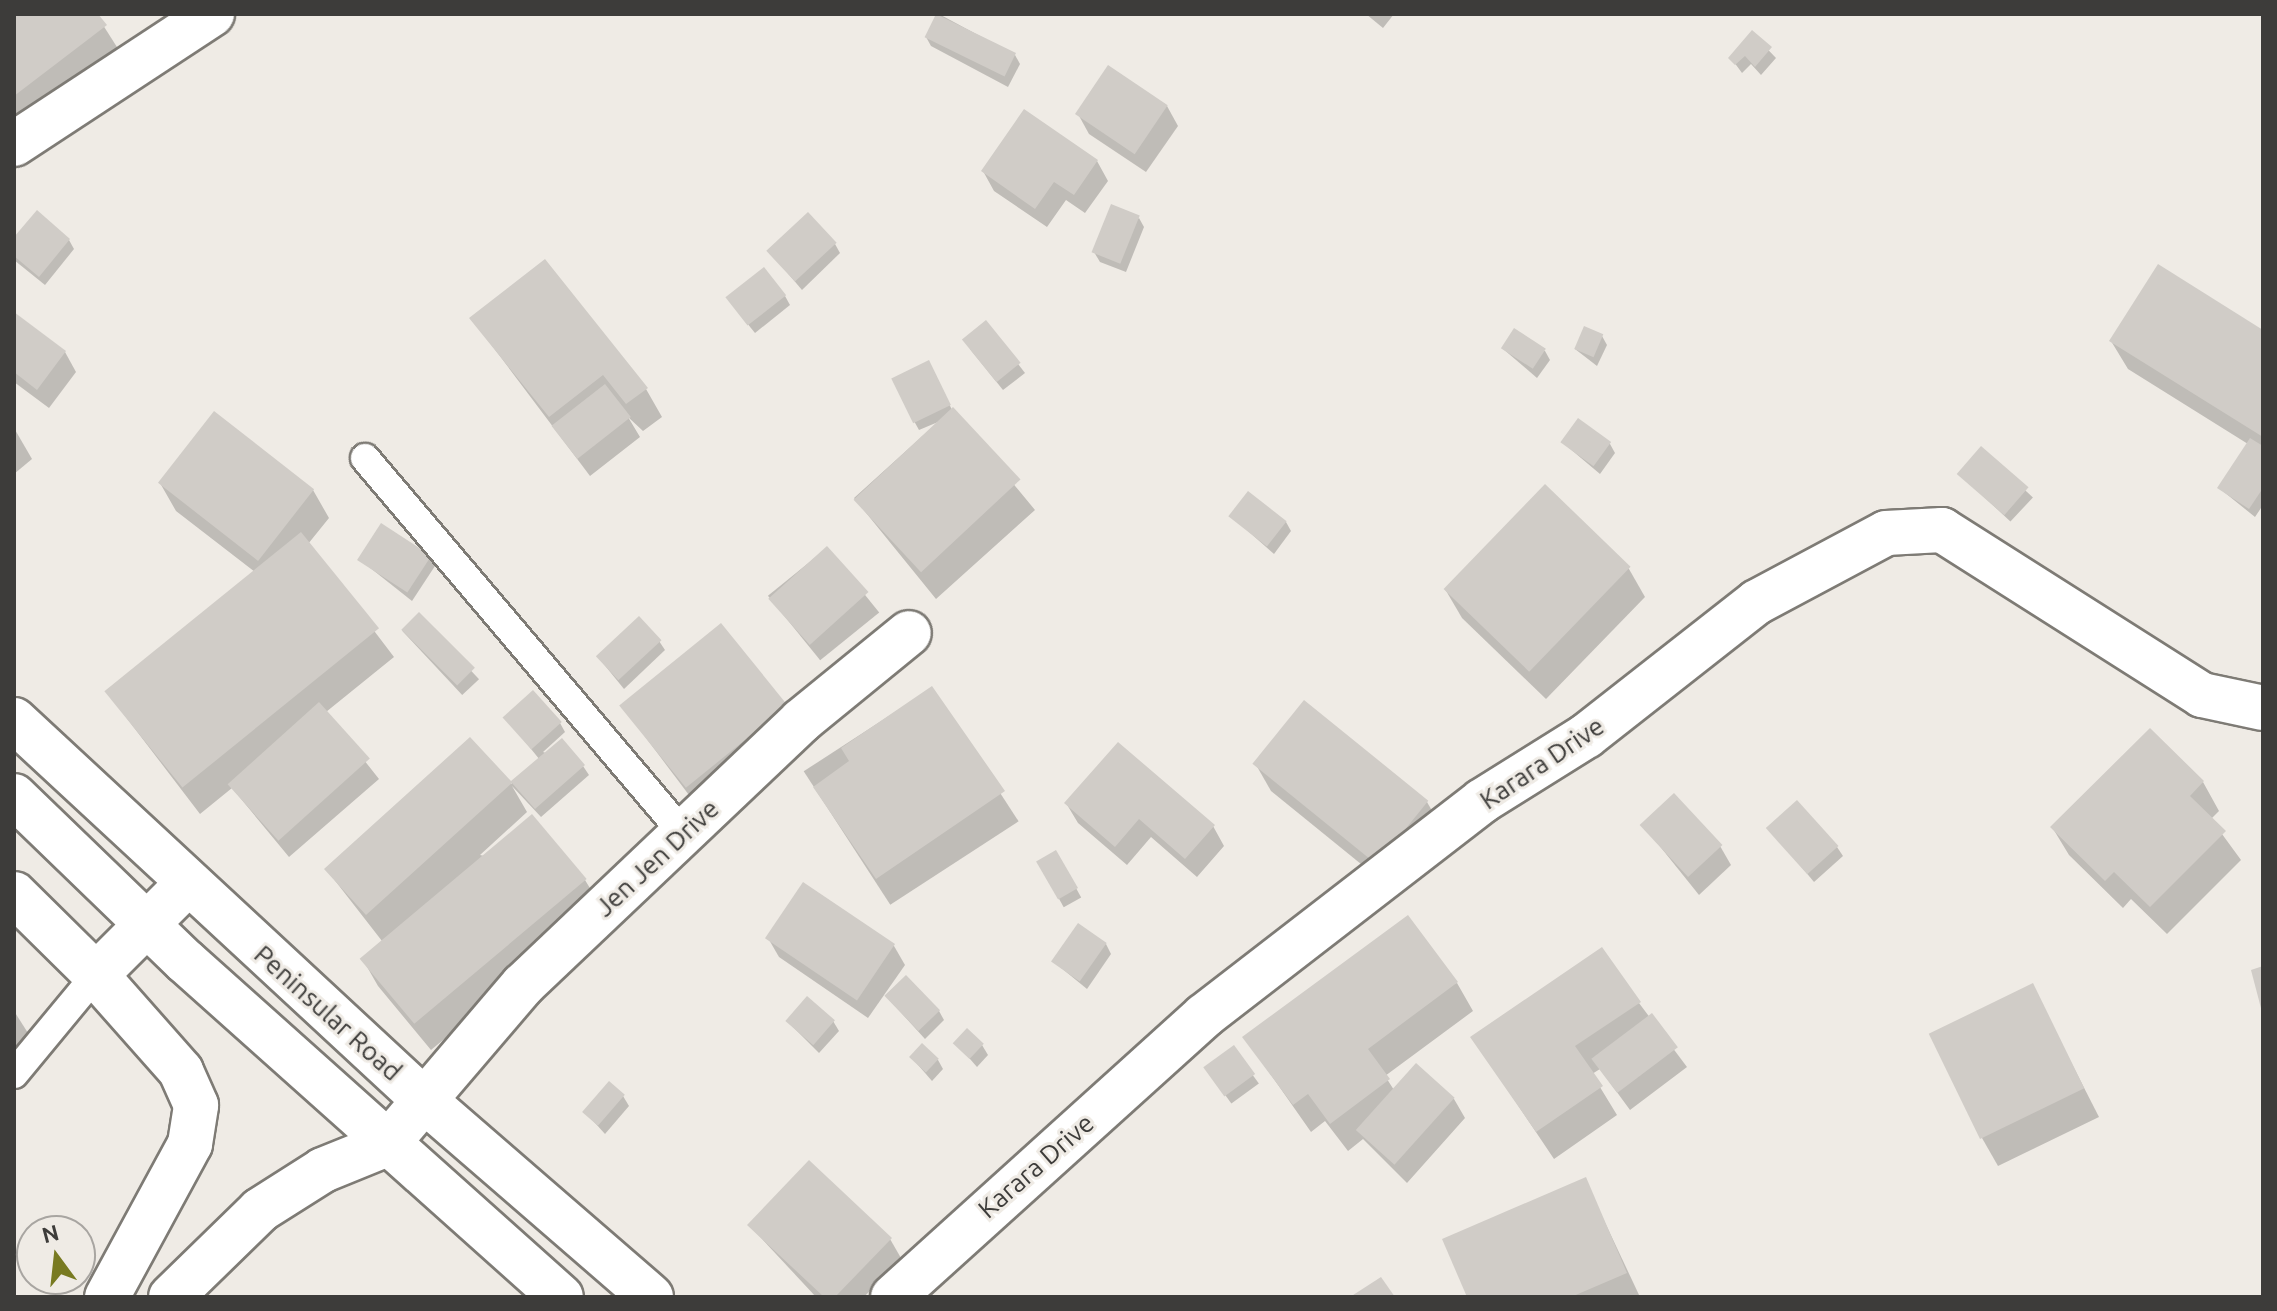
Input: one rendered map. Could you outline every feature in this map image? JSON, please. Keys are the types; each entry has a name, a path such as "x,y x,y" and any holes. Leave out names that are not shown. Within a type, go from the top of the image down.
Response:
{"street":[{"path":"14,144 212,14"},
{"name":"Karara Drive","path":"893,1297 1204,1016 1482,801 1586,736 1757,602 1886,533 1942,530 2202,695 2263,708"},
{"name":"Jen Jen Drive","path":"387,1144 523,985 683,833 909,633"},
{"name":"Peninsular Road","path":"14,720 186,885 425,1101 651,1297"},
{"path":"14,796 147,924 387,1144 561,1297"},
{"path":"96,975 186,885"},
{"path":"14,894 96,975 181,1071 196,1105 190,1144 165,1199 114,1275 107,1297"},
{"path":"171,1297 260,1210 323,1170 387,1144"}],"lane":[{"path":"365,458 683,833"},
{"path":"14,1074 96,975"}],"building":[{"path":"14,14 98,14 107,25 14,96"},
{"path":"936,14 1016,53 1005,76 925,37"},
{"path":"1752,30 1772,47 1755,67 1745,56 1735,65 1728,58"},
{"path":"1108,65 1168,105 1135,154 1075,114"},
{"path":"1024,109 1098,160 1074,195 1054,182 1035,209 981,171"},
{"path":"1111,204 1140,216 1120,264 1092,252"},
{"path":"37,210 70,239 39,277 14,256 14,237"},
{"path":"808,212 837,243 795,282 766,251"},
{"path":"545,259 648,388 626,404 603,375 549,417 469,318"},
{"path":"2158,264 2263,330 2263,437 2109,341"},
{"path":"764,267 786,295 748,326 725,297"},
{"path":"14,312 66,351 37,390 14,372"},
{"path":"986,320 1021,363 997,382 962,340"},
{"path":"1584,326 1603,334 1594,357 1574,349"},
{"path":"1514,328 1546,349 1533,369 1501,348"},
{"path":"929,360 951,405 913,423 891,378"},
{"path":"605,384 631,417 577,459 551,426"},
{"path":"953,407 1021,479 921,572 854,500"},
{"path":"214,411 314,489 258,561 158,483"},
{"path":"1578,418 1611,442 1594,466 1560,442"},
{"path":"2250,438 2263,446 2263,488 2249,509 2217,488"},
{"path":"1981,446 2029,487 2004,515 1957,474"},
{"path":"1545,484 1631,567 1529,672 1444,589"},
{"path":"1248,491 1287,521 1267,546 1228,516"},
{"path":"381,523 431,556 407,593 357,560"},
{"path":"301,532 379,628 182,788 104,691"},
{"path":"827,546 868,592 810,645 768,599"},
{"path":"419,612 475,668 457,686 401,630"},
{"path":"639,616 662,640 618,680 596,656"},
{"path":"721,623 788,705 686,788 619,705"},
{"path":"932,686 1005,791 876,879 813,787 849,761 841,748"},
{"path":"533,690 562,722 531,749 503,717"},
{"path":"1304,700 1428,801 1377,864 1252,764"},
{"path":"319,702 370,758 278,841 228,784"},
{"path":"2150,728 2204,781 2190,796 2226,831 2150,907 2114,872 2105,881 2050,827"},
{"path":"470,737 511,781 562,738 585,765 535,809 512,783 366,915 324,869"},
{"path":"1118,742 1215,825 1185,859 1139,819 1115,847 1064,803"},
{"path":"1674,793 1722,845 1688,877 1640,825"},
{"path":"1797,800 1838,846 1807,874 1766,828"},
{"path":"532,814 587,879 414,1024 360,959"},
{"path":"1056,850 1078,888 1058,900 1036,862"},
{"path":"803,882 895,944 857,1000 765,938"},
{"path":"1408,915 1458,982 1368,1049 1390,1079 1330,1124 1308,1094 1293,1105 1242,1037"},
{"path":"1078,923 1107,943 1080,982 1051,962"},
{"path":"1602,947 1641,1002 1575,1046 1603,1086 1536,1132 1470,1037"},
{"path":"2263,966 2263,1012 2262,1012 2251,970"},
{"path":"906,975 940,1010 918,1031 884,996"},
{"path":"2033,983 2084,1088 1980,1139 1929,1034"},
{"path":"807,996 835,1020 813,1045 785,1021"},
{"path":"1652,1013 1678,1047 1617,1093 1591,1059"},
{"path":"967,1028 984,1044 969,1059 953,1043"},
{"path":"922,1043 939,1059 926,1073 909,1057"},
{"path":"1234,1045 1255,1074 1224,1096 1203,1067"},
{"path":"1416,1063 1455,1098 1394,1165 1356,1130"},
{"path":"609,1081 625,1095 598,1126 582,1112"},
{"path":"809,1160 892,1238 835,1297 824,1297 747,1225"},
{"path":"1586,1177 1627,1273 1571,1297 1467,1297 1442,1239"},
{"path":"1381,1277 1395,1297 1350,1297"}]}
